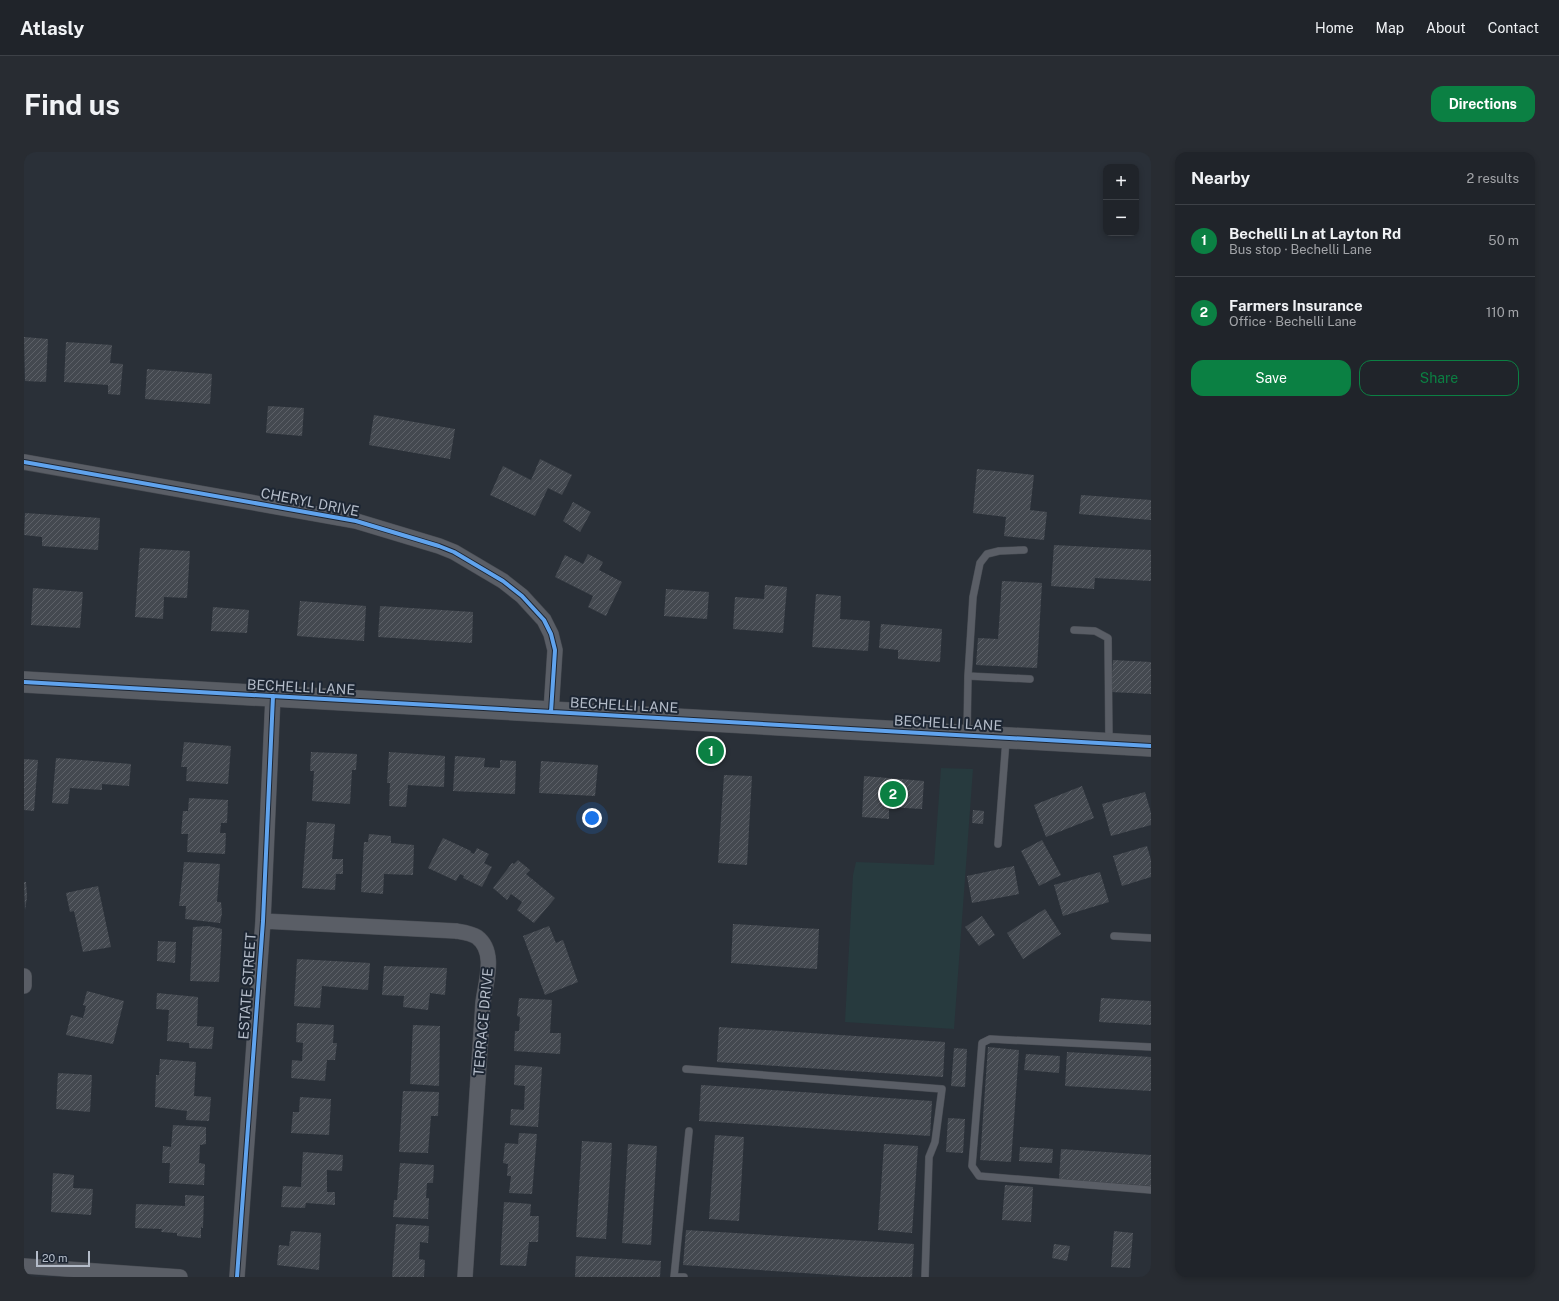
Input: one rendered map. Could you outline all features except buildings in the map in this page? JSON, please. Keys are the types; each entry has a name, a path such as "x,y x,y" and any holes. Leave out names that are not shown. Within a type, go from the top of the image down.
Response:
{"main road":[{"name":"BECHELLI LANE","path":"24,682 1151,746"}],"street":[{"name":"CHERYL DRIVE","path":"24,462 356,521 418,539 454,552 503,581 522,596 544,620 551,634 555,650 551,712"},
{"name":"ESTATE STREET","path":"237,1277 263,921 273,696"},
{"name":"TERRACE DRIVE","path":"263,921 456,931 478,937 485,948 489,960 483,1003 465,1277"},
{"path":"24,1266 180,1277"}],"lane":[{"path":"967,736 968,676 973,597 980,563 987,554 999,551 1024,550"},
{"path":"1074,630 1095,631 1108,638 1109,744"},
{"path":"968,676 1030,679"},
{"path":"998,844 1006,738"},
{"path":"1114,936 1151,938"},
{"path":"1151,1047 990,1040 982,1043 972,1166 979,1176 1151,1190"},
{"path":"686,1069 942,1089 935,1142 929,1157 925,1277"},
{"path":"684,1277 674,1277 689,1131"}],"green space":[{"path":"941,768 973,769 954,1029 845,1022 853,875 856,862 934,865"}],"cycle path":[{"path":"24,462 356,521 454,552 503,581 522,596 544,620 551,634 555,650 551,712"},
{"path":"24,682 1151,746"},
{"path":"237,1277 263,921 273,696"}],"place":[{"name":"Bechelli Ln at Layton Rd","path":"711,751"},
{"name":"Farmers Insurance","path":"893,794"}]}
